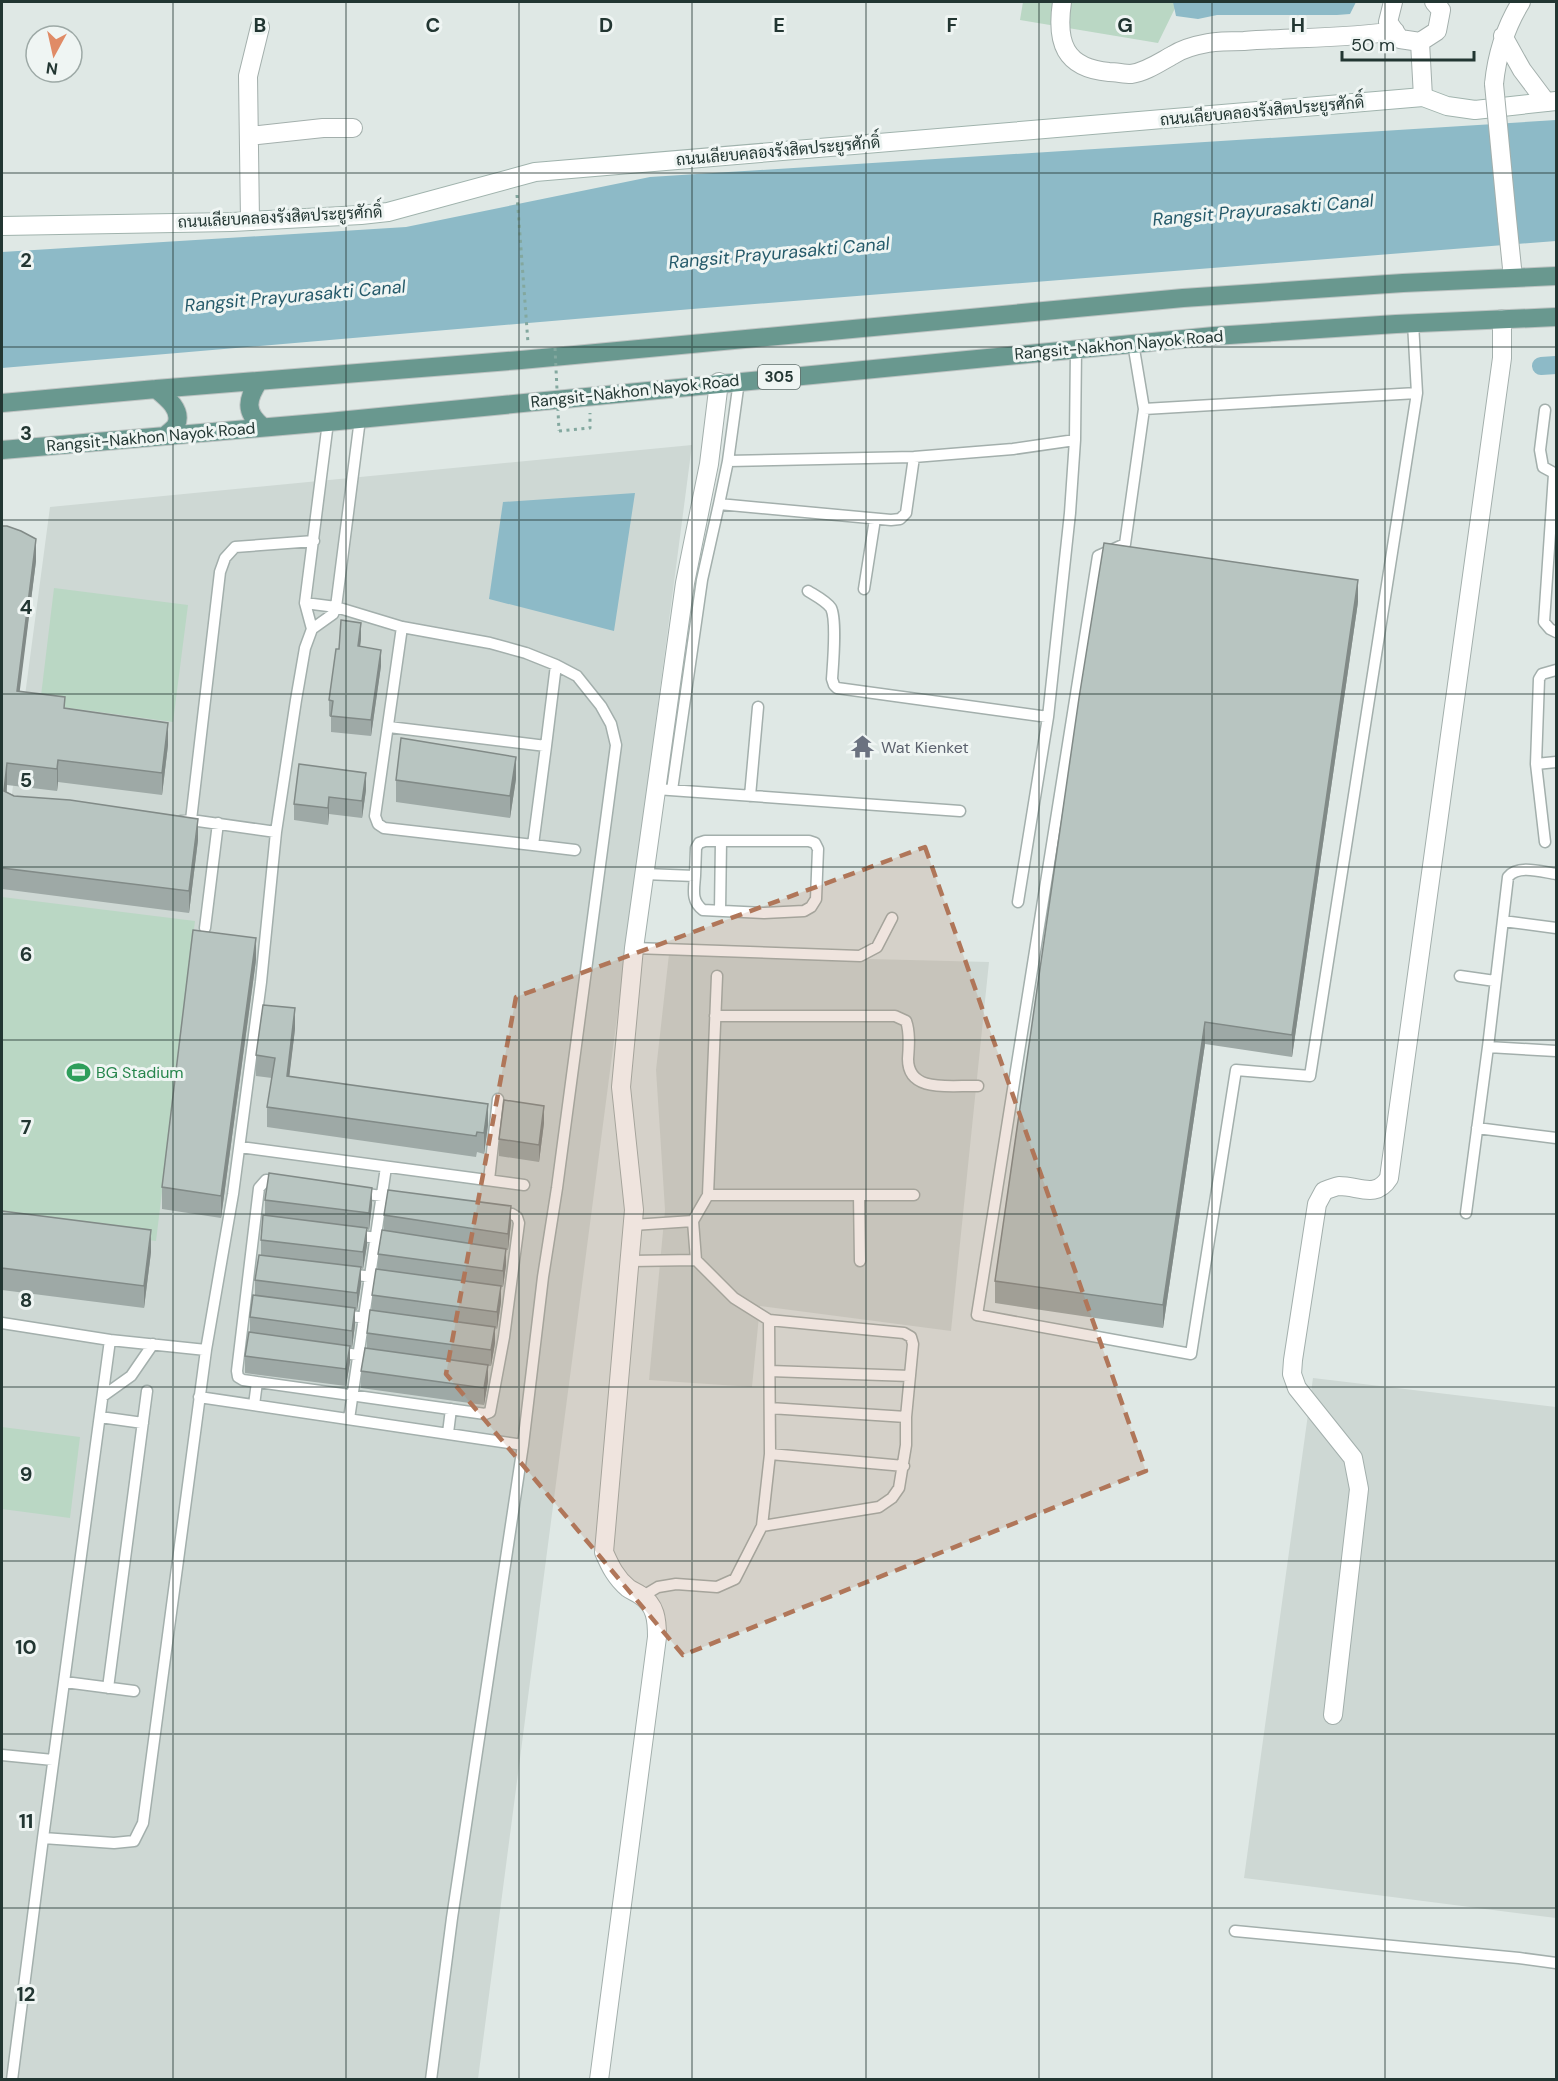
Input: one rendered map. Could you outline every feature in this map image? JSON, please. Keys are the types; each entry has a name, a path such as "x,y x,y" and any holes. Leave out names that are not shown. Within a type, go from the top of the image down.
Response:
{"main road":[{"path":"2,403 509,361 1183,298 1557,276"},
{"name":"Rangsit-Nakhon Nayok Road","path":"2,450 328,422 1133,343 1302,329 1557,317"},
{"path":"259,381 251,393 249,407 254,420 263,427"},
{"path":"156,389 172,403 177,414 176,425 165,436"}],"street":[{"path":"1062,2 1061,37 1069,58 1084,67 1131,74 1149,68 1175,53 1207,43 1367,35 1395,31"},
{"path":"1393,2 1388,22 1400,39 1420,42 1437,31 1441,10 1437,2"},
{"path":"1513,278 1494,84 1497,56 1503,36 1521,2"},
{"path":"250,221 248,76 260,27"},
{"path":"1503,36 1522,70 1551,102"},
{"path":"1420,42 1423,97"},
{"name":"ถนนเลียบคลองรังสิตประยูรศักดิ์","path":"2,226 250,221 361,215 388,212 535,172 1423,97 1447,106 1475,110 1551,102"},
{"path":"250,136 323,128 352,128"},
{"path":"1333,1715 1359,1489 1357,1470 1353,1458 1297,1388 1292,1374 1293,1360 1317,1204 1324,1191 1336,1186 1376,1191 1384,1186 1389,1178 1502,358 1502,319"},
{"path":"598,2079 657,1637 657,1621 652,1606 643,1596 628,1588 612,1571 604,1552 634,1210 621,1088 634,948 644,874 664,790 685,584 713,439 719,382"}],"lane":[{"path":"1133,343 1144,409 1125,544 1098,556 977,1315 1191,1354 1236,1070 1310,1076 1417,393 1413,323"},
{"path":"1018,902 1048,717 1070,513 1075,440 1076,348"},
{"path":"740,381 728,461 702,580 664,790 960,811"},
{"path":"1144,409 1417,393"},
{"path":"1545,410 1540,450 1544,467 1555,474 1554,521 1544,622 1550,629 1557,632"},
{"path":"43,1838 114,1843 134,1841 143,1823 199,1397 240,1147 261,982 276,832 296,700 305,648 312,629 333,614 336,607 360,418"},
{"path":"312,629 305,603 328,422"},
{"path":"728,461 914,457 1013,449 1075,440"},
{"path":"719,504 875,519 900,519 906,513 914,457"},
{"path":"864,589 875,519"},
{"path":"191,820 220,572 225,558 236,547 314,541"},
{"path":"808,591 831,608 834,621 832,679 837,688 1048,717"},
{"path":"305,603 336,607 402,627 490,643 526,653 556,665 577,676 601,706 610,724 616,745 558,1188 543,1277 523,1445 452,1918 431,2079"},
{"path":"402,627 375,816 378,824 384,828 575,850"},
{"path":"533,845 556,665"},
{"path":"1545,842 1536,764 1539,680 1542,674 1557,670"},
{"path":"750,796 758,707"},
{"path":"389,727 546,746"},
{"path":"1536,764 1557,762"},
{"path":"173,822 191,820 276,832"},
{"path":"206,928 218,823"},
{"path":"705,841 808,841 815,843 818,849 816,898 812,907 804,911 764,913 703,910 696,905 694,899 695,876 696,849 699,843 705,841"},
{"path":"720,911 721,841"},
{"path":"1466,1213 1508,877 1512,872 1519,870 1557,874"},
{"path":"644,874 695,876"},
{"path":"634,948 860,956 877,947 892,918"},
{"path":"1503,921 1557,928"},
{"path":"717,976 708,1195 693,1221 696,1260 734,1298 769,1320 904,1333 911,1337 913,1344 904,1466 899,1488 892,1498 879,1507 762,1526"},
{"path":"1460,976 1495,981"},
{"path":"715,1016 895,1016 906,1020 909,1027 908,1069 914,1079 924,1084 978,1086"},
{"path":"1488,1047 1557,1051"},
{"path":"489,1180 498,1099"},
{"path":"1477,1128 1557,1138"},
{"path":"240,1147 524,1185"},
{"path":"350,1419 386,1167"},
{"path":"266,1180 381,1195 512,1214 517,1218 519,1223 509,1258 498,1336 498,1375 490,1412 485,1414 352,1397 243,1380 238,1377 245,1303 255,1264 260,1224 259,1188 266,1180"},
{"path":"708,1195 914,1195"},
{"path":"859,1195 860,1261"},
{"path":"633,1224 693,1221"},
{"path":"342,1234 399,1241"},
{"path":"630,1261 696,1260"},
{"path":"337,1273 405,1281"},
{"path":"245,1303 257,1304"},
{"path":"328,1313 387,1321"},
{"path":"643,1596 658,1587 676,1584 717,1587 735,1579 762,1526 770,1454 769,1320"},
{"path":"2,1323 110,1340 206,1350"},
{"path":"12,2079 110,1340"},
{"path":"241,1340 252,1341"},
{"path":"103,1396 131,1376 153,1344"},
{"path":"323,1351 382,1359"},
{"path":"770,1371 910,1377"},
{"path":"486,1373 498,1375"},
{"path":"254,1405 257,1382"},
{"path":"108,1688 147,1391"},
{"path":"199,1397 523,1445"},
{"path":"770,1408 906,1417"},
{"path":"448,1433 451,1409"},
{"path":"100,1417 143,1423"},
{"path":"770,1454 904,1466"},
{"path":"65,1682 134,1691"},
{"path":"2,1755 53,1760"},
{"path":"1234,1931 1557,1963"}],"path":[{"path":"517,194 527,335"},
{"path":"555,348 559,431 590,428 590,396"}],"highlighted area":[{"path":"925,847 1146,1471 683,1655 446,1374 516,997"}],"shaded area":[{"path":"692,445 478,2079 2,2080 2,869 50,507"},
{"path":"669,954 989,962 951,1331 760,1306 752,1387 649,1380 665,1210 656,1070"},
{"path":"1313,1378 1556,1407 1556,1918 1244,1878"}],"green space":[{"path":"1023,2 1178,2 1158,43 1020,20"},
{"path":"54,588 188,605 173,722 40,704"},
{"path":"2,897 195,921 156,1241 2,1222"},
{"path":"2,1427 80,1437 70,1518 2,1509"}],"water":[{"path":"1173,2 1356,2 1350,14 1217,15 1198,19 1176,16"},
{"name":"Rangsit Prayurasakti Canal","path":"1556,120 1556,241 692,309 2,368 2,252 406,227 650,177"},
{"path":"635,493 614,631 489,599 503,502"}],"building":[{"path":"2,526 21,531 36,539 17,691 65,697 64,708 168,723 162,773 58,760 57,769 7,763 4,791 14,796 70,800 198,819 189,891 2,868"},
{"path":"1104,543 1358,580 1292,1035 1205,1022 1163,1305 995,1281 1079,698"},
{"path":"341,620 361,623 358,646 381,650 371,720 331,716 333,701 329,700 336,649 339,649"},
{"path":"401,738 516,757 510,796 396,780"},
{"path":"299,764 366,773 362,801 329,797 328,808 294,804"},
{"path":"193,930 256,938 221,1196 162,1187"},
{"path":"263,1005 295,1008 287,1076 488,1104 484,1133 477,1132 476,1136 267,1107 275,1058 256,1055"},
{"path":"504,1100 544,1106 539,1145 499,1139"},
{"path":"269,1173 372,1188 369,1213 265,1200"},
{"path":"388,1190 511,1206 508,1234 384,1215"},
{"path":"2,1211 151,1230 144,1286 2,1268"},
{"path":"263,1215 367,1228 363,1252 261,1240"},
{"path":"382,1230 506,1249 503,1271 378,1254"},
{"path":"259,1255 361,1267 357,1293 255,1280"},
{"path":"376,1269 501,1286 497,1312 372,1295"},
{"path":"253,1295 355,1308 352,1331 250,1317"},
{"path":"370,1310 495,1327 491,1350 367,1333"},
{"path":"249,1332 350,1346 346,1369 245,1356"},
{"path":"365,1348 488,1365 484,1388 361,1371"}],"waterway":[{"path":"1541,366 1556,365"}],"place":[{"name":"Wat Kienket","path":"863,747"},
{"name":"BG Stadium","path":"78,1072"}]}
